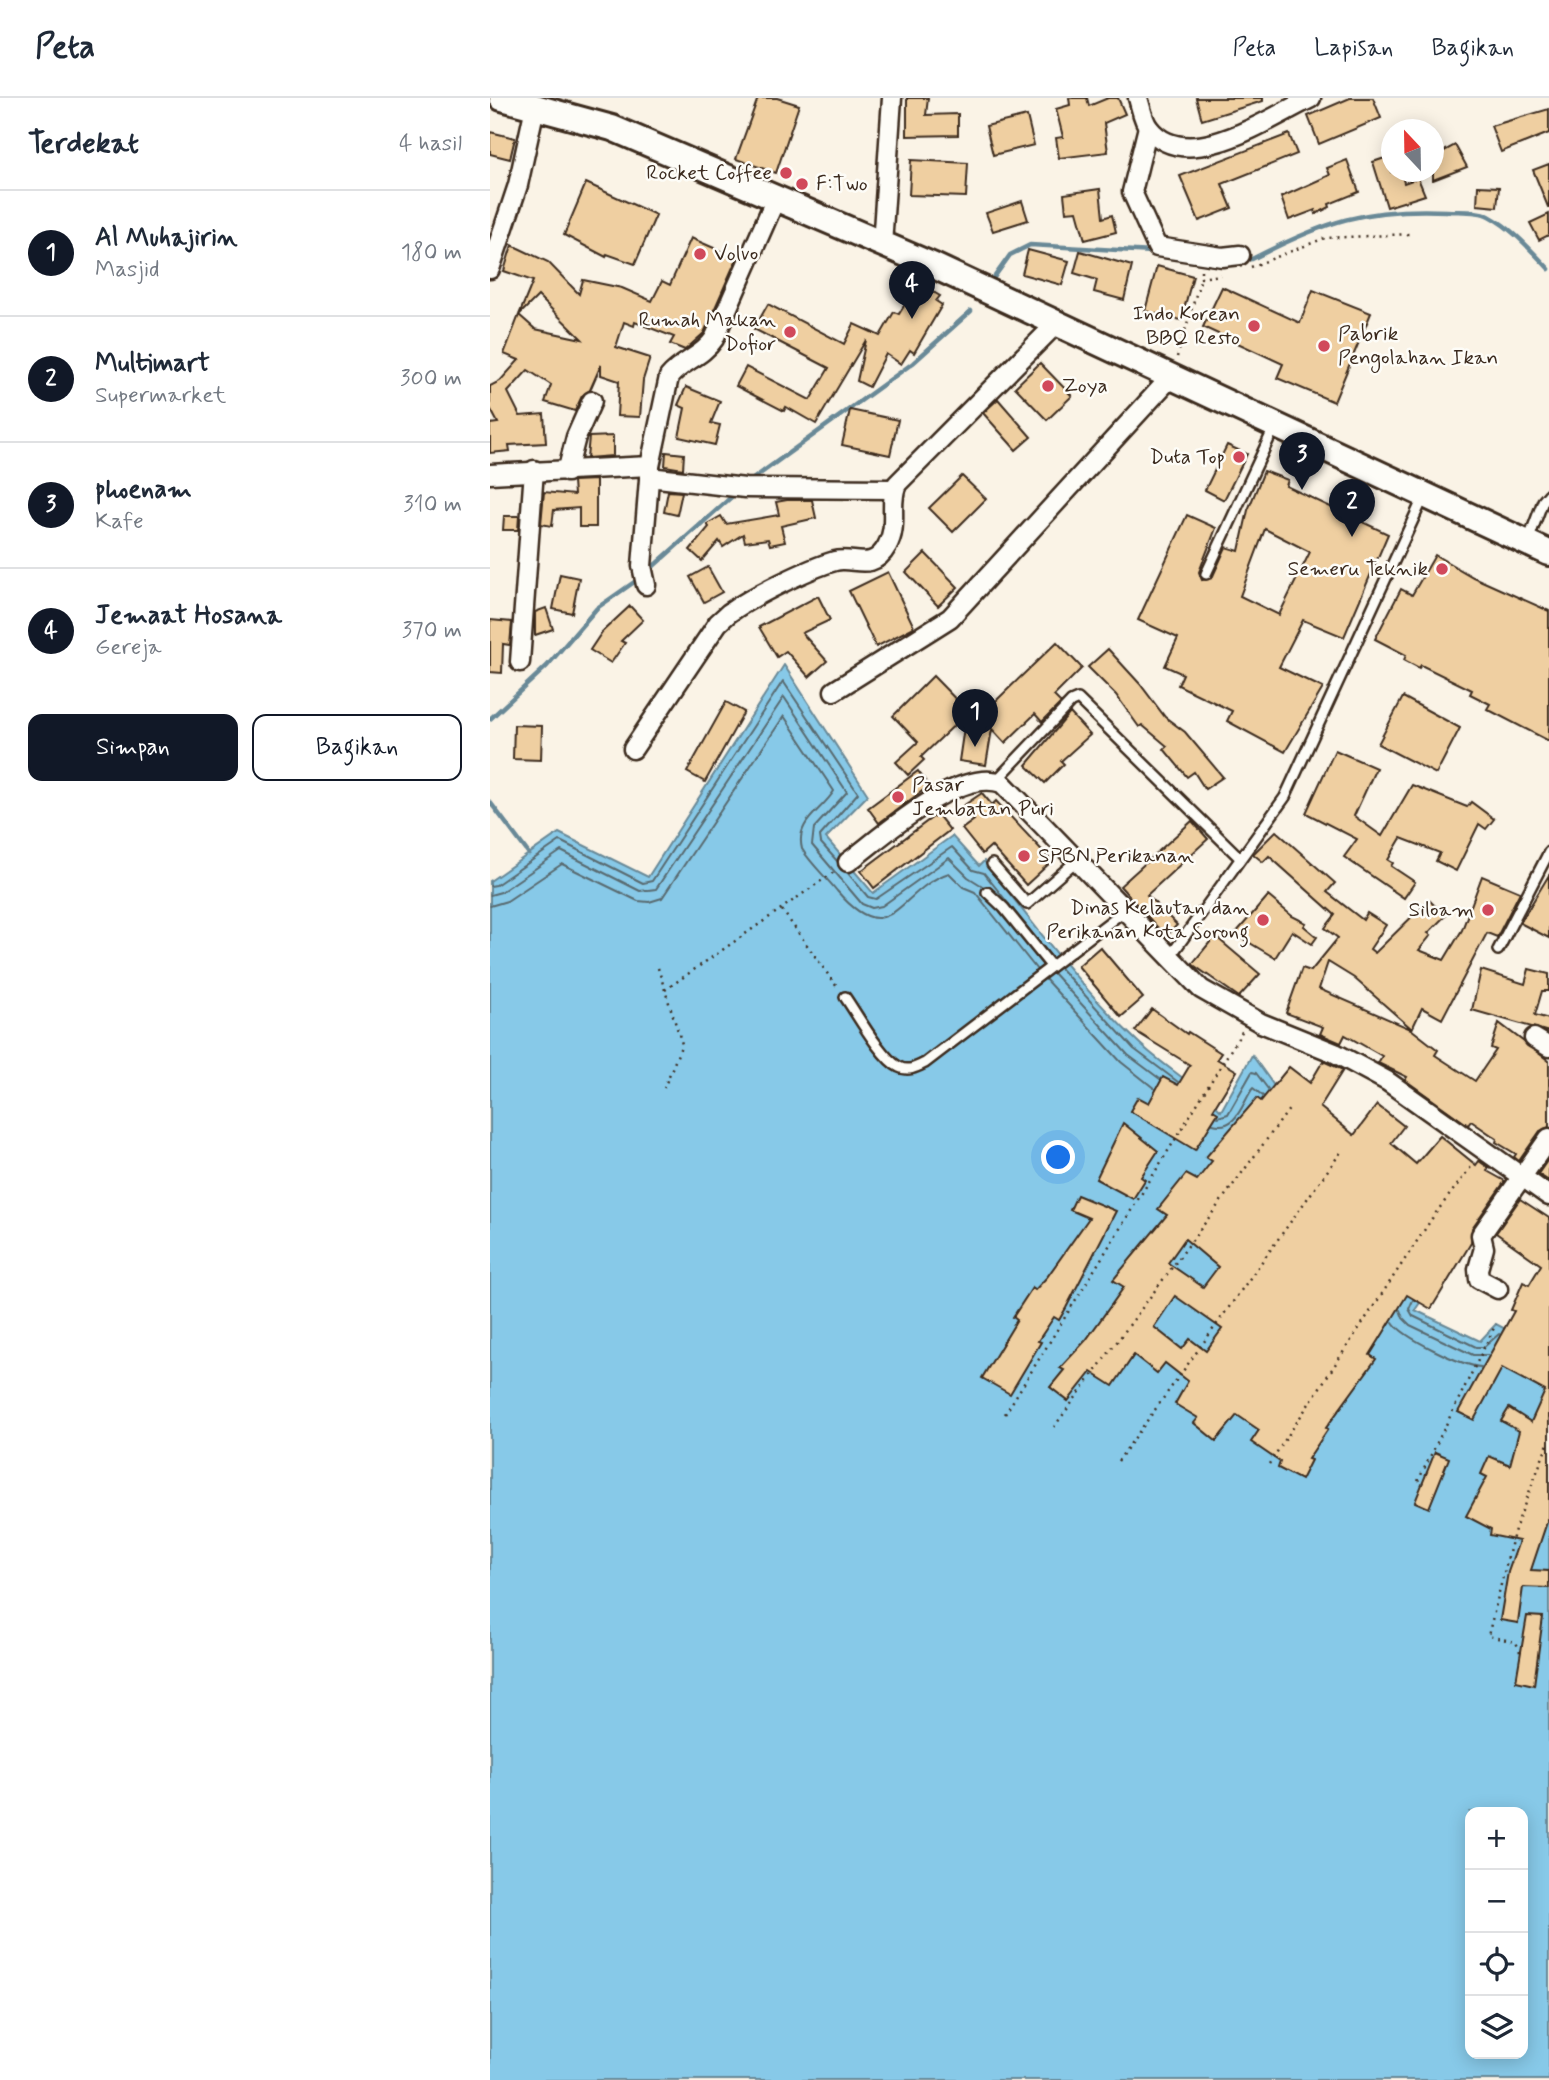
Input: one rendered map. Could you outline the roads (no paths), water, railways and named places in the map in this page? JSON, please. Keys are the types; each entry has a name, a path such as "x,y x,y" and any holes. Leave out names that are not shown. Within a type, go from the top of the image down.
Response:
{"main road":[{"path":"502,98 611,128 934,266 1538,548"}],"street":[{"path":"881,245 891,98"},
{"path":"1138,98 1148,127 1132,192 1157,247 1245,261"},
{"path":"1148,127 1173,146 1198,148 1311,98"},
{"path":"490,270 518,185 535,107"},
{"path":"644,579 649,472 669,377 678,368 703,353 714,340 776,198"},
{"path":"633,749 718,623 729,613 836,561 863,563 882,552 893,530 895,489 1056,324"},
{"path":"834,691 950,618 1171,377"},
{"path":"567,472 576,437 592,401"},
{"path":"490,474 534,470 649,472 745,488 895,489"},
{"path":"520,662 534,470"},
{"path":"848,862 949,791 996,781 1007,787 1201,989 1250,1018 1335,1054 1387,1081 1549,1196"},
{"path":"1498,1289 1479,1279 1478,1269 1484,1248 1481,1235 1549,1138"}],"lane":[{"path":"1206,574 1275,426"},
{"path":"1538,548 1543,501 1549,494"},
{"path":"1169,957 1285,797 1424,496"},
{"path":"996,781 1071,702 1078,699 1240,858"},
{"path":"1498,950 1549,852"},
{"path":"992,864 1027,904 1076,861"},
{"path":"987,892 1004,908 1051,965"},
{"path":"845,997 888,1057 900,1068 910,1069 925,1063 1124,911"}],"water":[{"path":"784,665 868,795 826,838 873,893 952,836 979,866 984,861 1096,1000 1148,1051 1221,1111 1252,1055 1290,1108 1469,1231 1415,1310 1480,1341 1496,1324 1549,1352 1549,2080 490,2080 490,881 559,833 648,877"}],"waterway":[{"path":"1241,260 1252,259 1324,226 1368,215 1418,210 1463,211 1485,214 1498,221 1549,269"},
{"path":"990,283 1010,255 1030,245 1153,252"},
{"path":"750,481 913,363 971,311"},
{"path":"647,572 737,492"},
{"path":"490,719 547,666 597,608 640,578"},
{"path":"490,802 529,854"}],"place":[{"name":"Rocket Coffee","path":"786,173"},
{"name":"F:Two","path":"802,184"},
{"name":"Volvo","path":"700,254"},
{"name":"Jemaat Hosana","path":"912,319"},
{"name":"Indo Korean BBQ Resto","path":"1254,326"},
{"name":"Rumah Makan Dofior","path":"790,332"},
{"name":"Pabrik Pengolahan Ikan","path":"1324,346"},
{"name":"Zoya","path":"1048,386"},
{"name":"Duta Top","path":"1239,457"},
{"name":"phoenam","path":"1302,490"},
{"name":"Multimart","path":"1352,537"},
{"name":"Semeru Teknik","path":"1442,569"},
{"name":"Al Muhajirin","path":"975,747"},
{"name":"Pasar Jembatan Puri","path":"898,797"},
{"name":"SPBN Perikanan","path":"1024,856"},
{"name":"Siloam","path":"1488,910"},
{"name":"Dinas Kelautan dan Perikanan Kota Sorong","path":"1263,920"}]}
